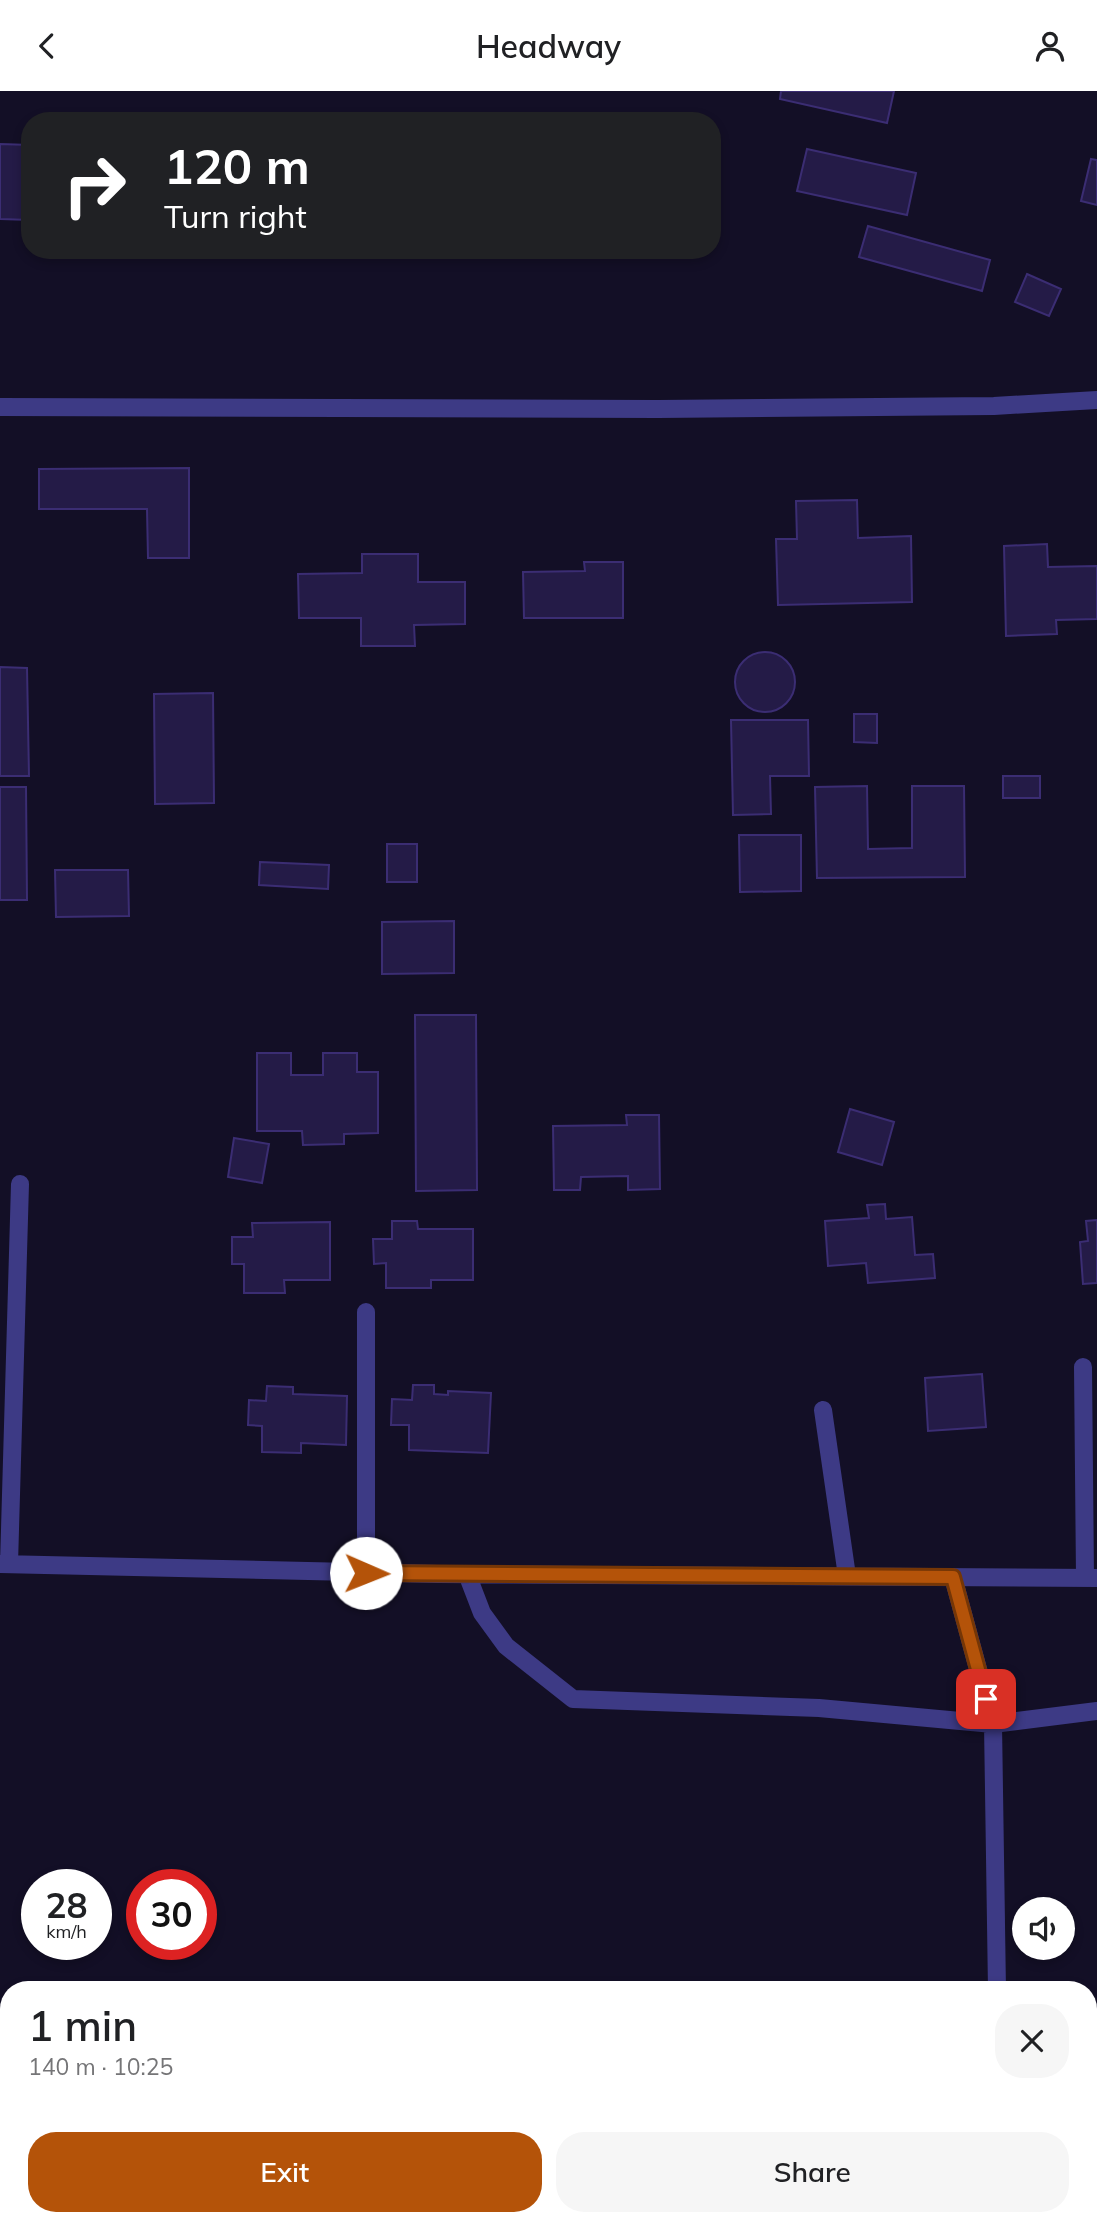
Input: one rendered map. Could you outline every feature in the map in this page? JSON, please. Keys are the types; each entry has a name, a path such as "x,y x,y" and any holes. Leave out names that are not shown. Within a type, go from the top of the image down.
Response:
{"street":[{"path":"0,407 672,409 994,406 1097,400"},
{"path":"20,1184 4,1564 366,1573 1091,1578 1083,1367"},
{"path":"366,1312 366,1573"},
{"path":"823,1409 846,1576"},
{"path":"467,1574 482,1613 506,1646 573,1699 819,1708 993,1724 1097,1711"},
{"path":"953,1577 993,1724 997,1981"}],"building":[{"path":"781,91 894,91 887,123 780,99"},
{"path":"0,144 21,145 21,220 0,219"},
{"path":"807,149 916,173 907,215 797,191"},
{"path":"1091,159 1097,160 1097,205 1081,201"},
{"path":"868,226 990,260 982,291 859,257"},
{"path":"1027,274 1061,289 1049,316 1015,302"},
{"path":"189,468 189,558 148,558 147,509 39,509 39,469"},
{"path":"857,500 858,538 911,536 912,602 778,605 776,539 797,539 796,501"},
{"path":"1047,544 1048,567 1097,566 1097,619 1056,620 1057,634 1006,636 1004,546"},
{"path":"362,554 418,554 418,582 465,582 465,624 414,625 415,646 361,646 361,618 299,618 298,574 362,573"},
{"path":"584,562 623,562 623,618 524,618 523,572 585,571"},
{"path":"765,652 782,657 790,665 795,682 790,699 782,707 765,712 748,707 740,699 735,682 740,665 748,657"},
{"path":"0,667 27,668 29,776 0,776"},
{"path":"213,693 214,803 155,804 154,694"},
{"path":"854,714 877,714 877,743 854,742"},
{"path":"731,720 808,720 809,776 770,776 771,814 733,815"},
{"path":"1003,776 1040,776 1040,798 1003,798"},
{"path":"867,786 868,849 912,848 912,786 964,786 965,877 817,878 815,787"},
{"path":"0,787 26,787 27,900 0,900"},
{"path":"739,835 801,835 801,891 740,892"},
{"path":"387,844 417,844 417,882 387,882"},
{"path":"260,862 329,865 328,889 259,885"},
{"path":"55,870 128,870 129,916 56,917"},
{"path":"454,921 454,973 382,974 382,922"},
{"path":"415,1015 476,1015 477,1190 416,1191"},
{"path":"257,1053 291,1053 291,1075 323,1075 323,1053 357,1053 357,1072 378,1072 378,1133 344,1134 344,1144 303,1145 302,1131 257,1131"},
{"path":"850,1109 894,1122 882,1165 838,1152"},
{"path":"626,1115 659,1115 660,1189 628,1190 628,1176 581,1177 580,1190 554,1190 553,1126 627,1125"},
{"path":"234,1138 269,1144 262,1183 228,1177"},
{"path":"885,1204 886,1219 912,1217 915,1255 933,1254 935,1278 868,1283 866,1263 828,1266 825,1221 869,1218 867,1205"},
{"path":"1097,1220 1097,1283 1083,1284 1080,1242 1088,1241 1086,1221"},
{"path":"392,1221 417,1221 418,1229 473,1229 473,1280 431,1280 431,1288 386,1288 386,1263 374,1264 373,1239 392,1239"},
{"path":"330,1222 330,1280 284,1280 285,1293 244,1293 244,1264 232,1264 232,1237 253,1237 252,1223"},
{"path":"982,1374 986,1427 928,1431 925,1378"},
{"path":"413,1385 434,1385 434,1394 448,1395 448,1391 491,1393 488,1453 409,1450 409,1425 391,1425 392,1399 412,1400"},
{"path":"267,1386 293,1387 293,1394 347,1396 346,1445 301,1443 301,1453 262,1452 262,1426 248,1425 249,1400 266,1401"}],"route":[{"path":"366,1573 953,1577 986,1699"}]}
